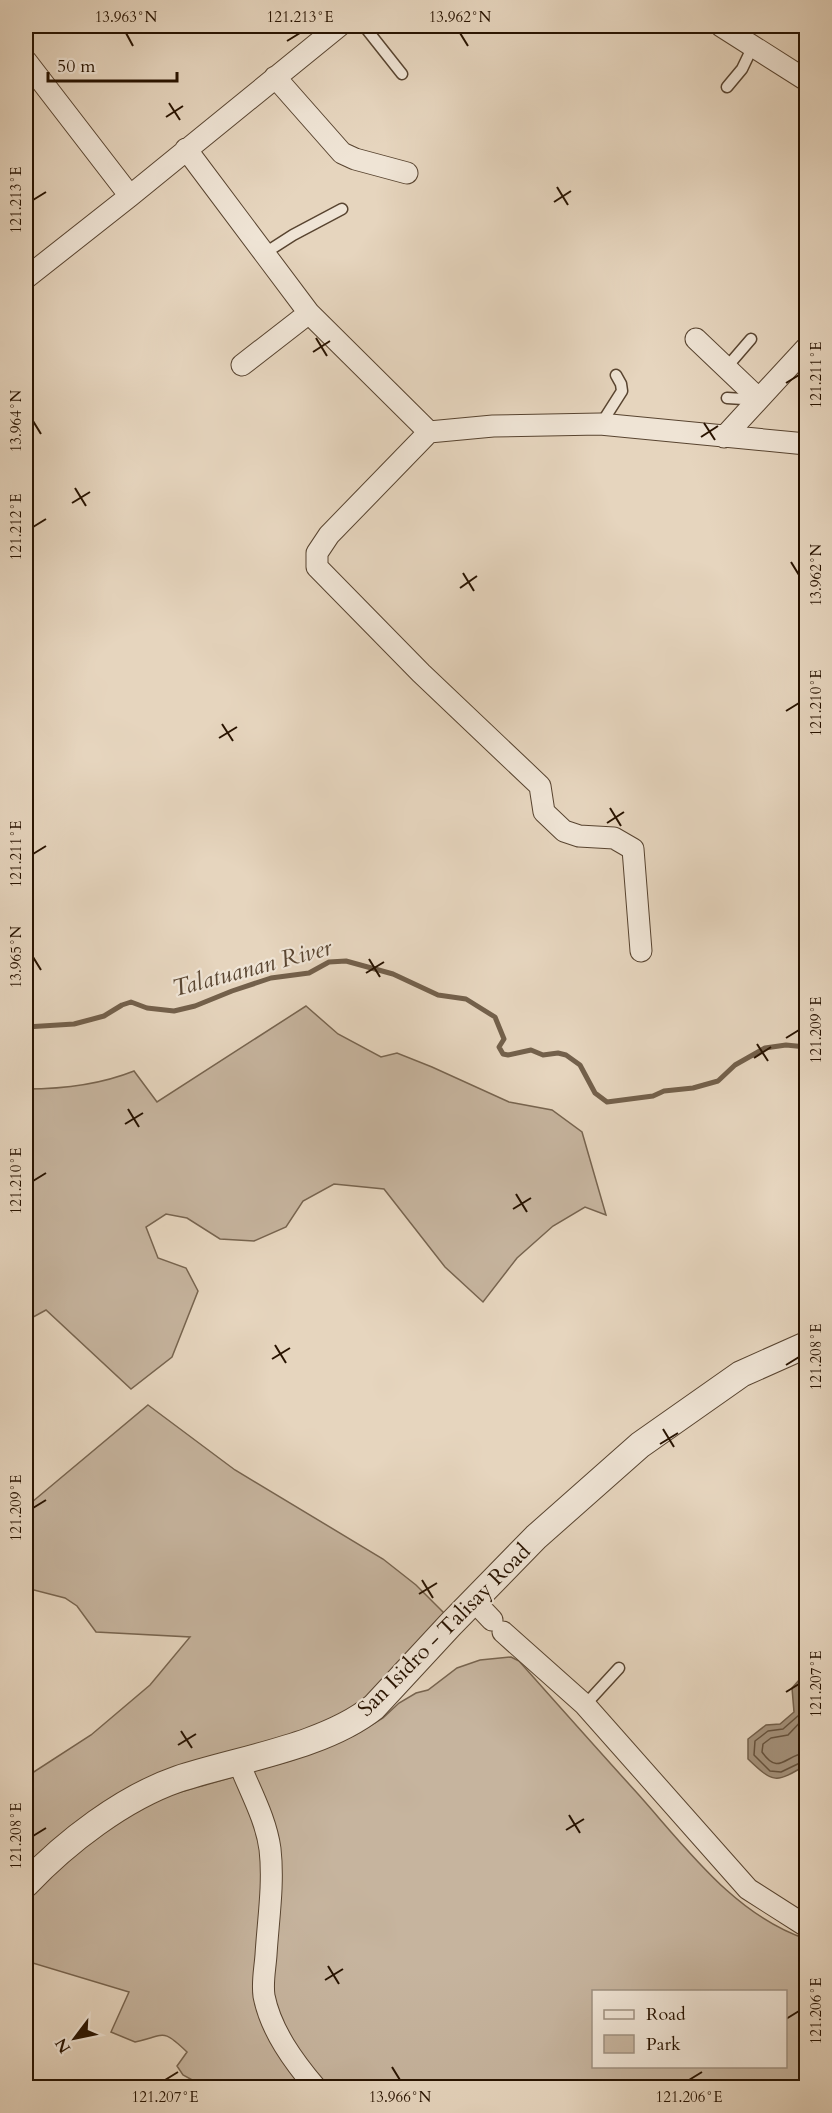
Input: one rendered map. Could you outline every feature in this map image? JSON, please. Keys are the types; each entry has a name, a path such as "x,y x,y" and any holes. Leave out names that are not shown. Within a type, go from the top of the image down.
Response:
{"street":[{"path":"26,278 339,26"},
{"path":"721,26 807,80"},
{"path":"26,61 130,196"},
{"path":"275,76 342,153 407,173"},
{"path":"186,148 309,312 429,432"},
{"path":"242,365 309,312"},
{"path":"696,339 757,397"},
{"path":"724,437 757,397 807,348"},
{"path":"641,951 633,849 614,838 579,836 564,831 544,812 540,786 421,673 317,567 317,553 328,535 429,432 493,426 600,424 807,444"},
{"name":"San Isidro - Talisay Road","path":"26,1884 71,1842 146,1792 179,1779 239,1763 345,1727 361,1718 536,1537 640,1445 741,1374 807,1345"},
{"path":"473,1600 498,1626 585,1705 748,1890 807,1926"},
{"path":"239,1763 261,1815 270,1850 264,1996 273,2022 288,2052 316,2088"}],"lane":[{"path":"364,26 402,74"},
{"path":"727,87 736,79 753,46"},
{"path":"265,253 342,209"},
{"path":"726,368 751,339"},
{"path":"600,424 622,390 616,375"},
{"path":"727,398 757,397"},
{"path":"585,1705 619,1668"}],"green space":[{"path":"306,1006 338,1034 381,1057 397,1053 509,1102 552,1110 582,1132 606,1215 585,1207 553,1226 517,1258 483,1302 445,1267 384,1189 334,1184 303,1201 286,1227 254,1241 220,1239 187,1218 166,1214 146,1227 158,1258 186,1268 198,1291 172,1357 131,1389 46,1310 26,1321 26,1089 80,1085 107,1080 134,1071 157,1102"},
{"path":"148,1405 235,1470 383,1559 416,1585 445,1614 358,1714 178,1770 26,1875 26,1777 91,1735 150,1685 190,1637 96,1632 77,1606 65,1598 26,1588 26,1507"},
{"path":"511,1657 519,1661 714,1878 757,1914 780,1928 806,1939 806,2087 205,2087 183,2075 177,2066 187,2052 168,2036 163,2035 135,2042 111,2032 129,1992 26,1961 26,1893 45,1873 149,1801 293,1760 355,1735 383,1718 399,1703 416,1693 428,1690 457,1668 480,1660"}],"water":[{"path":"806,1675 806,1765 781,1778 770,1777 748,1759 748,1739 766,1725 780,1724 794,1712 792,1688"}],"waterway":[{"name":"Talatuanan River","path":"26,1027 74,1024 104,1016 131,1002 147,1008 174,1011 195,1006 271,978 309,973 329,962 346,961 393,974 438,995 466,999 495,1017 504,1039 499,1047 503,1054 531,1050 543,1055 558,1053 566,1055 580,1065 595,1093 607,1102 653,1096 664,1091 693,1088 718,1081 735,1065 765,1048 786,1045 806,1047"}]}
